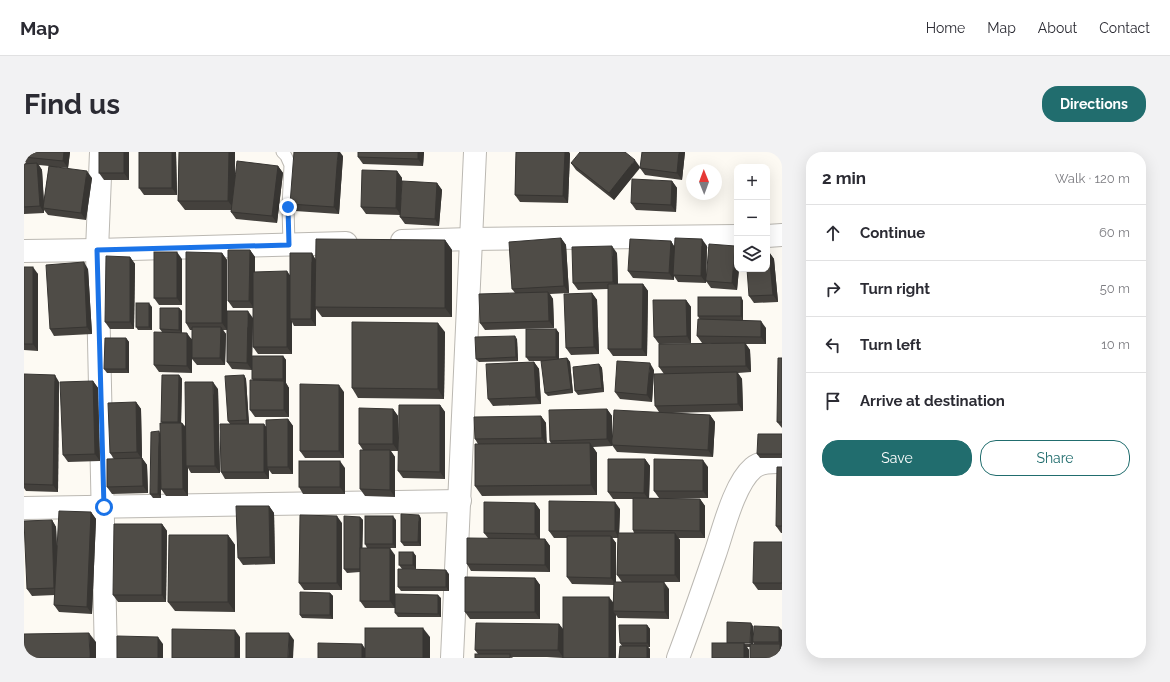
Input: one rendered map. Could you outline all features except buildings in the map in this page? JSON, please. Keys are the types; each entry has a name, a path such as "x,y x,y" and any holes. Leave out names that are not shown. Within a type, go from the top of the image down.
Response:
{"street":[{"path":"101,152 97,250 104,507 106,658"},
{"path":"452,658 475,152"},
{"path":"24,251 471,239 734,236"},
{"path":"770,236 782,236"},
{"path":"678,658 733,500 747,474 754,467 763,463 782,462"},
{"path":"24,508 460,502"}],"lane":[{"path":"282,152 286,156 290,165 288,207 289,245"}],"route":[{"path":"104,507 97,250 289,245 288,207"}]}
